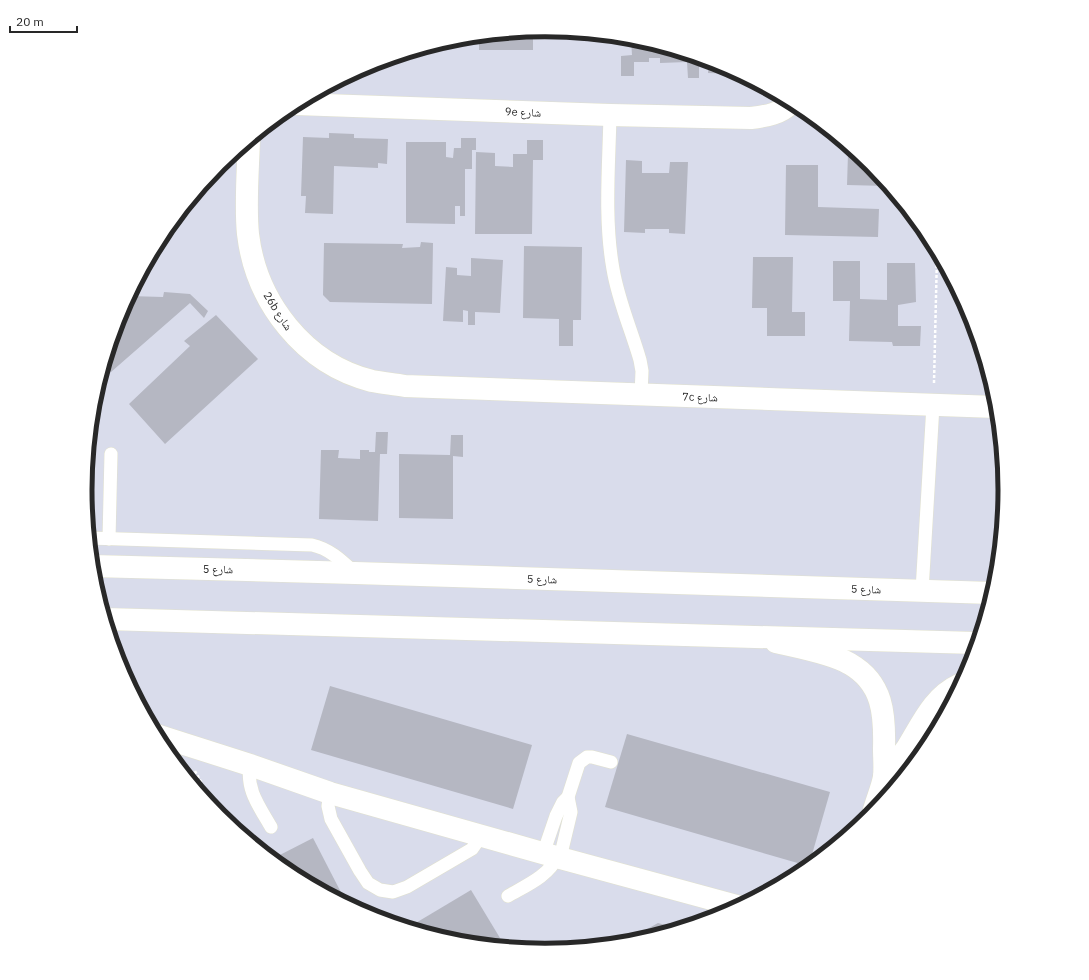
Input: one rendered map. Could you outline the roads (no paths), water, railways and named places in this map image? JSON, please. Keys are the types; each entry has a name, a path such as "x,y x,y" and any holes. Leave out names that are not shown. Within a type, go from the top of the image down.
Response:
{"street":[{"name":"9e شارع","path":"307,104 610,115 751,118 769,116 786,107"},
{"name":"26b شارع","path":"249,147 247,200 248,234 255,267 268,299 287,327 311,351 339,369 371,381 405,386"},
{"name":"7c شارع","path":"405,386 990,407"},
{"name":"شارع 5","path":"98,566 985,593"},
{"path":"111,619 970,644"},
{"path":"112,623 138,620"},
{"path":"761,638 835,657 849,663 862,672 872,684 880,697 885,729 884,777 878,796"},
{"path":"884,777 906,749 940,697 952,688"},
{"path":"166,738 330,793 729,904"}],"lane":[{"path":"610,115 609,219 613,267 617,291 640,360 642,372 641,395"},
{"path":"922,591 934,405"},
{"path":"109,539 111,454"},
{"path":"94,538 312,545 321,547 335,555 355,573"},
{"path":"508,896 545,873 554,864 559,808 568,797 577,768 583,760 587,757 592,757 611,762"},
{"path":"250,765 248,774 252,793 271,827"},
{"path":"330,793 328,806 331,818 368,883 380,890 393,892 407,888 472,849 481,836"},
{"path":"554,856 571,812 568,797"}]}
